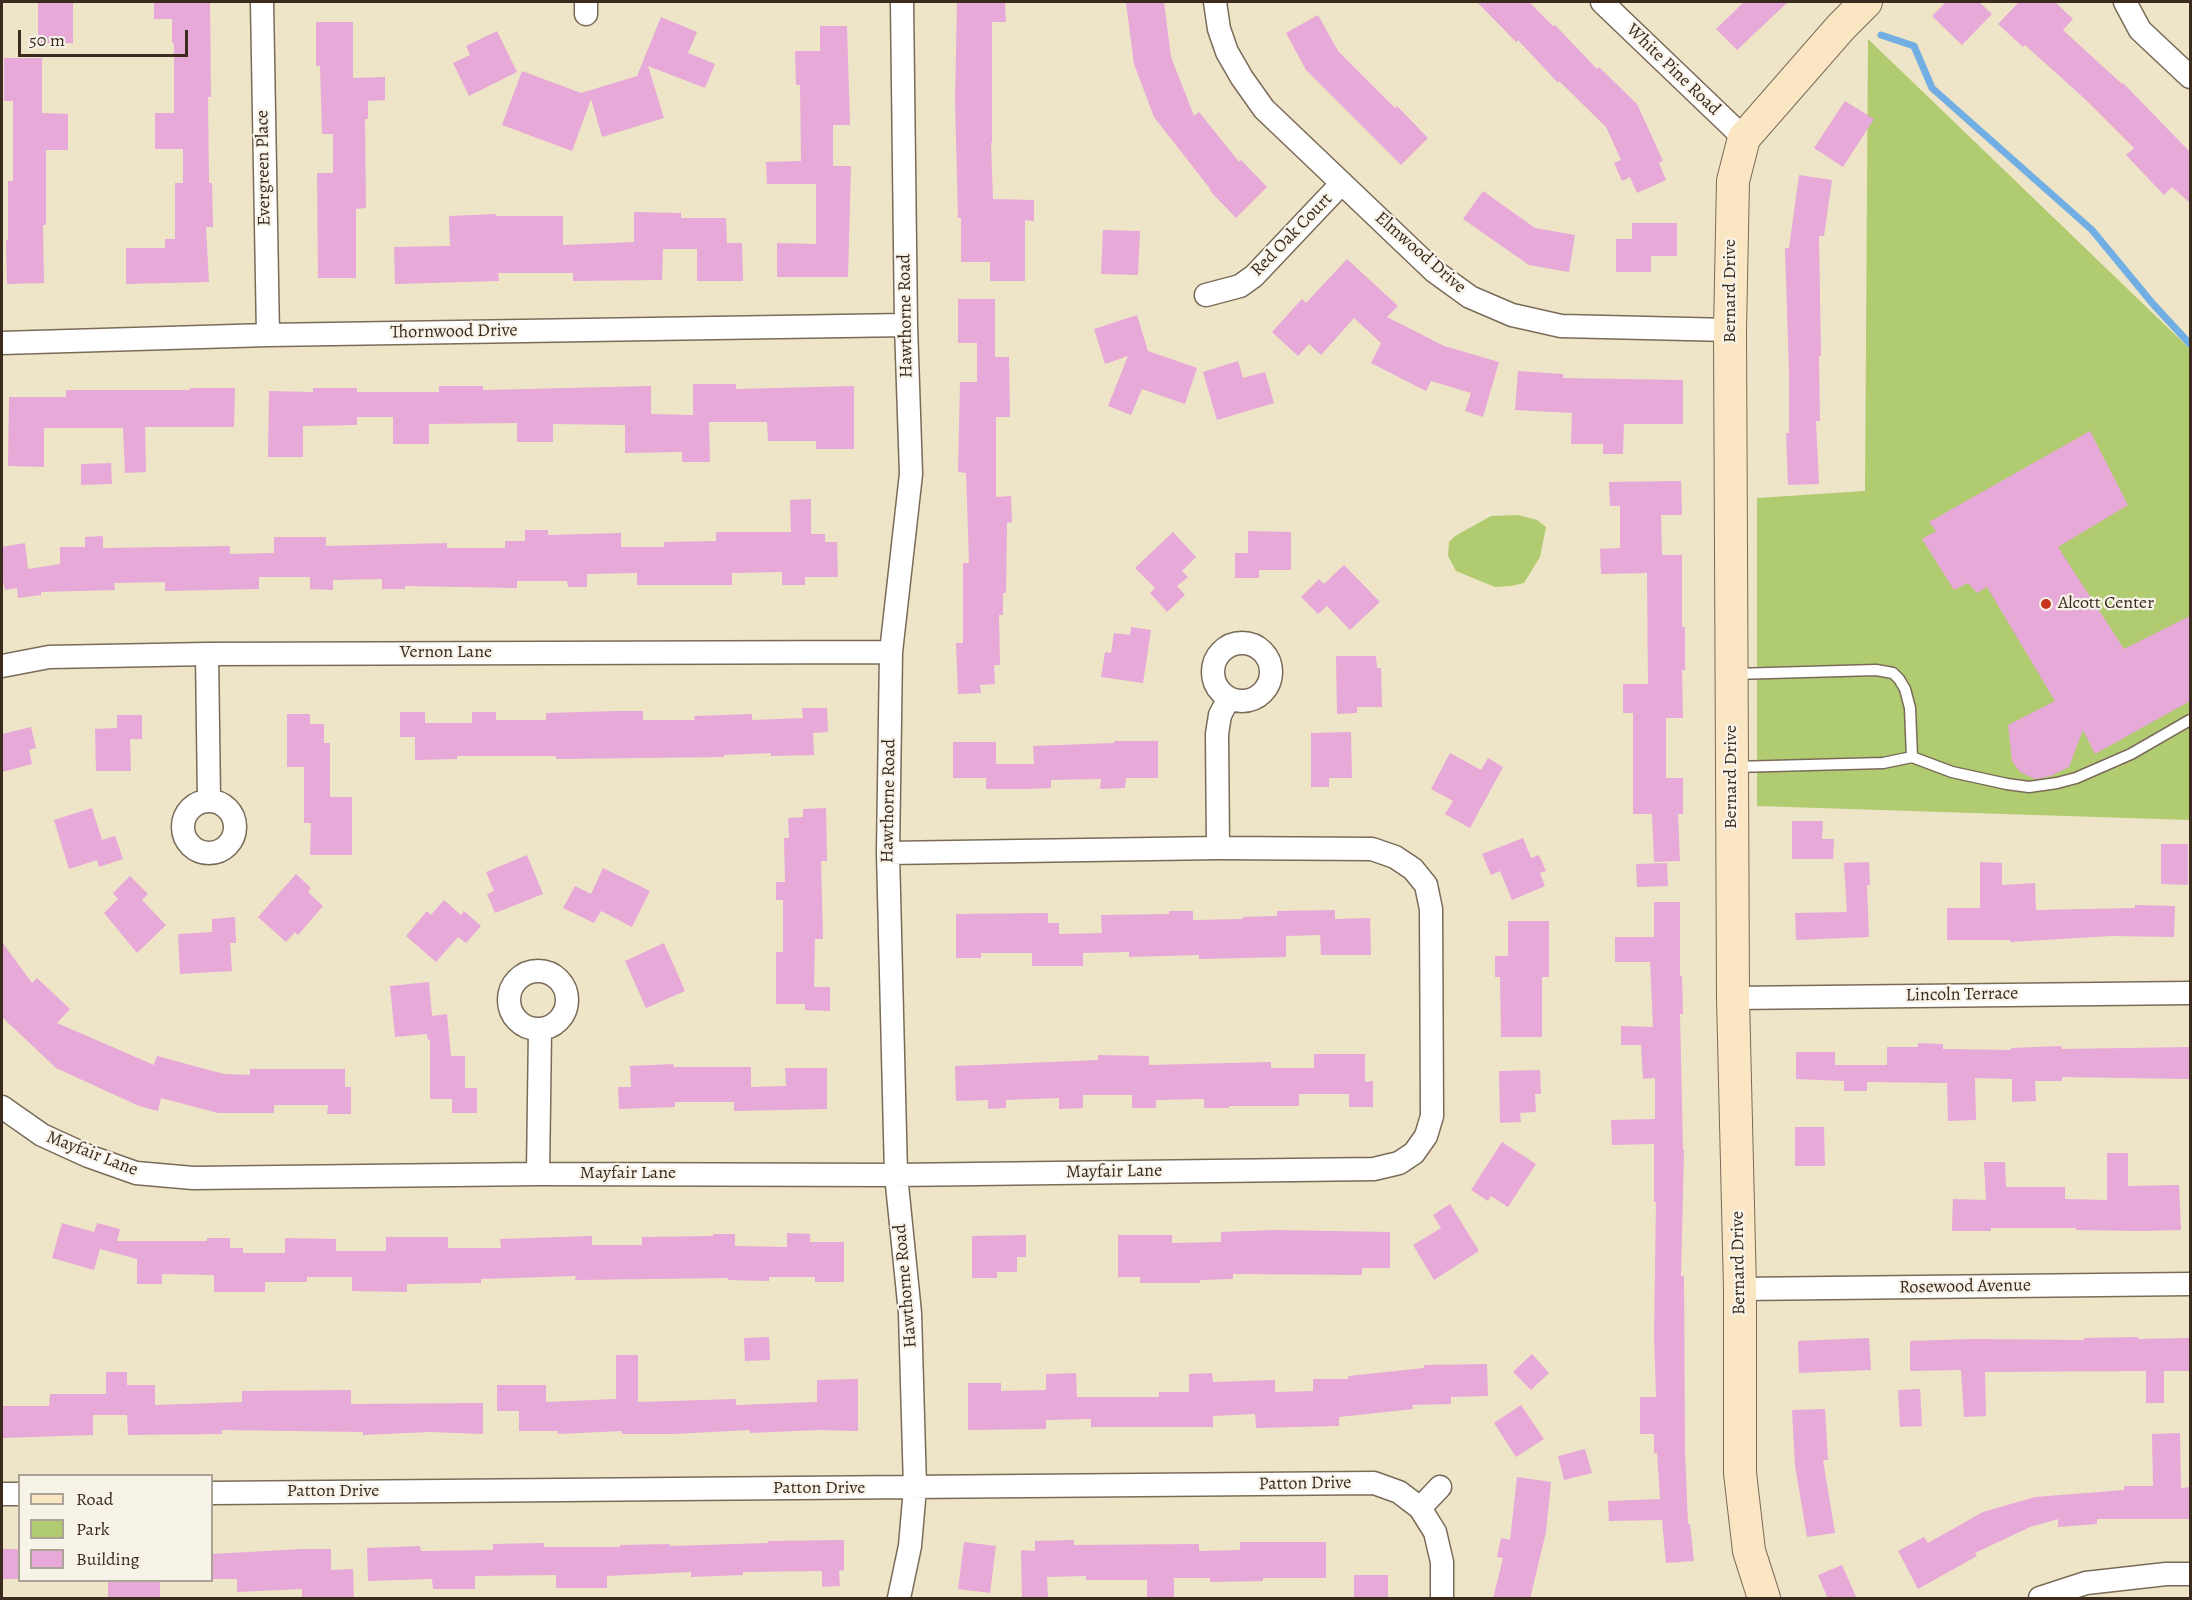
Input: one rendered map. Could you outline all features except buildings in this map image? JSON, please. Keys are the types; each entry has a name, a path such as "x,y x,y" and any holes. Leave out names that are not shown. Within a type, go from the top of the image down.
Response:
{"street":[{"name":"Evergreen Place","path":"262,2 268,335"},
{"name":"Hawthorne Road","path":"899,1599 910,1546 915,1488 910,1313 896,1175 888,853 891,652 911,474 906,326 903,2"},
{"name":"Elmwood Drive","path":"1215,2 1219,28 1227,52 1264,109 1434,271 1470,297 1512,315 1561,326 1730,330"},
{"name":"White Pine Road","path":"1602,2 1744,138"},
{"name":"Bernard Drive","path":"1764,1599 1749,1551 1740,1473 1740,1289 1733,998 1731,674 1730,330 1733,181 1744,138 1841,27 1866,2"},
{"path":"2126,2 2140,30 2190,77"},
{"name":"Red Oak Court","path":"1206,295 1240,286 1254,276 1342,183"},
{"name":"Thornwood Drive","path":"2,343 268,335 906,326"},
{"name":"Vernon Lane","path":"2,666 49,657 207,654 891,652"},
{"path":"207,654 209,800"},
{"path":"1218,848 1217,734 1220,715 1229,698"},
{"name":"Mayfair Lane","path":"2,1107 42,1135 88,1156 136,1173 193,1178 538,1174 896,1175 1374,1169 1399,1163 1414,1153 1426,1136 1432,1116 1431,909 1426,885 1413,869 1395,857 1371,849 1218,848 888,853"},
{"name":"Lincoln Terrace","path":"1733,998 2190,993"},
{"path":"538,1174 540,1030"},
{"name":"Rosewood Avenue","path":"1740,1289 2190,1284"},
{"name":"Patton Drive","path":"213,1493 1374,1483 1399,1492 1420,1508"},
{"path":"1440,1487 1420,1508 1435,1532 1442,1562 1442,1599"},
{"path":"2,1494 18,1494"},
{"path":"2040,1599 2086,1583 2166,1574 2190,1574"}],"lane":[{"path":"1731,674 1876,670 1893,673 1905,688 1910,708 1912,757"},
{"path":"1732,767 1883,763 1912,757 1952,772 2029,787 2076,778 2130,754 2190,720"}],"green space":[{"path":"1868,39 2190,349 2190,820 1757,806 1757,498 1865,491"},
{"path":"1518,515 1537,520 1546,527 1540,557 1524,583 1495,587 1456,571 1448,556 1449,542 1455,536 1491,516"}],"waterway":[{"path":"1881,35 1914,46 1932,88 2092,230 2153,304 2190,344"}],"place":[{"name":"Alcott Center","path":"2046,604"}]}
